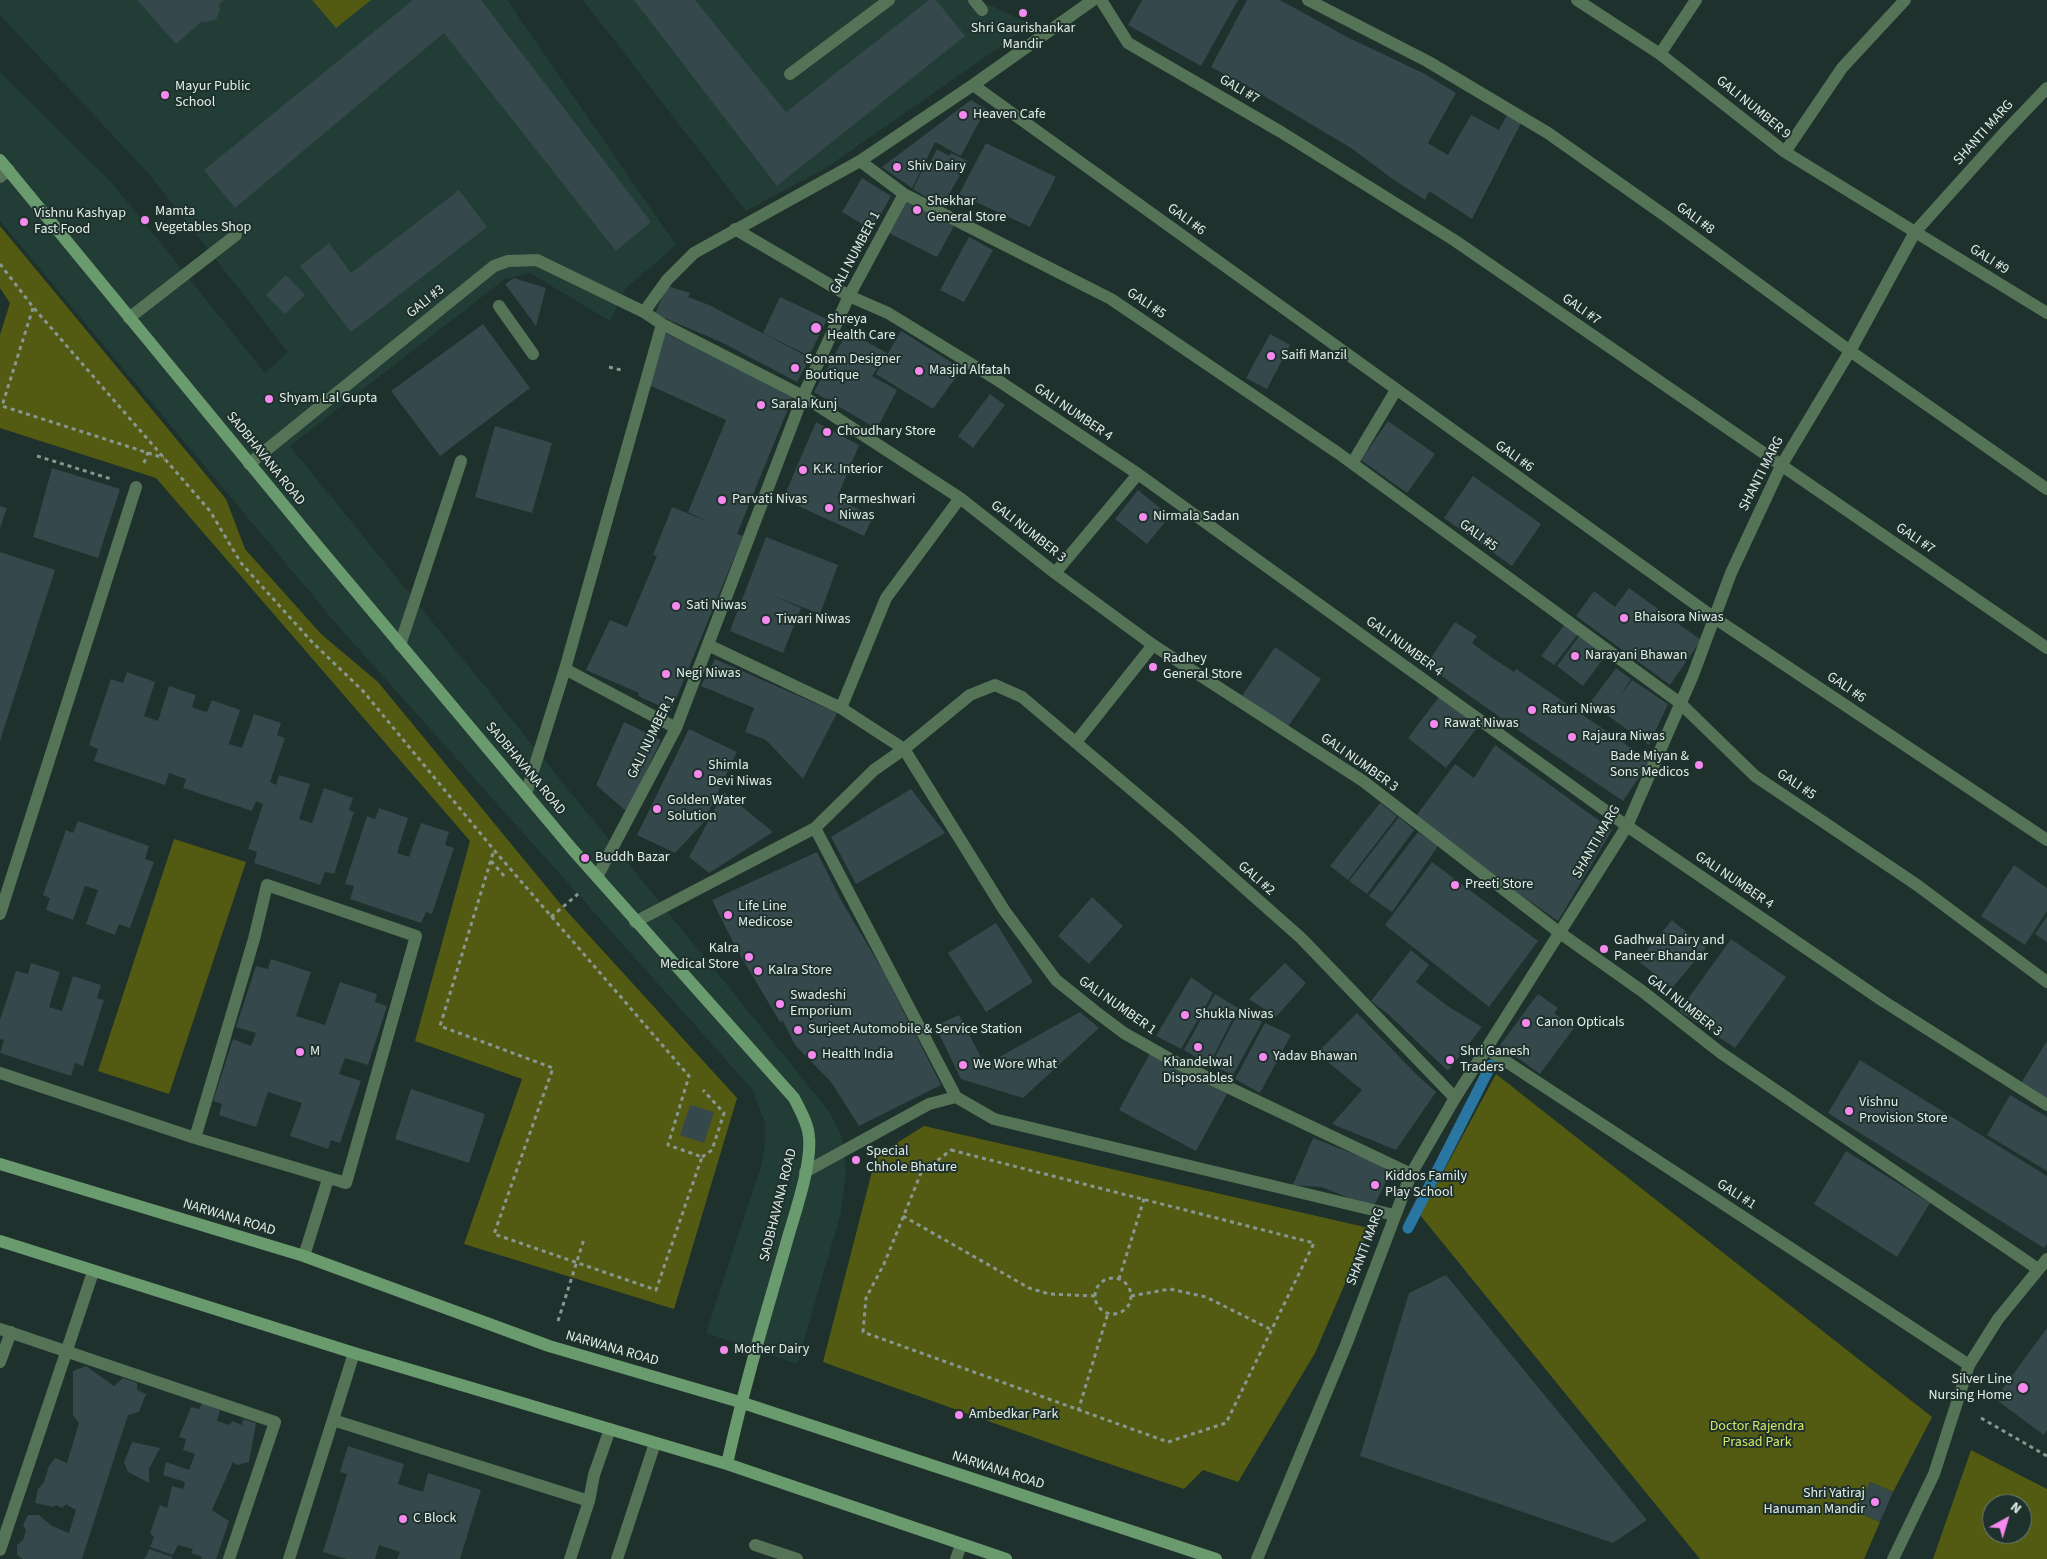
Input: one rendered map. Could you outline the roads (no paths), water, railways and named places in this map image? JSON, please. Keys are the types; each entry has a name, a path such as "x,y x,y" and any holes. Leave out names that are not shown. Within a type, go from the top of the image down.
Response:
{"main road":[{"name":"SADBHAVANA ROAD","path":"0,160 4,174 129,318 526,794 636,922 794,1098 804,1119 809,1136 805,1172 740,1402 727,1464"},
{"name":"NARWANA ROAD","path":"0,1164 304,1256 549,1346 740,1402 1216,1559"},
{"path":"0,1241 93,1272 354,1353 727,1464 1006,1559"}],"street":[{"path":"790,74 889,0"},
{"path":"974,0 982,10"},
{"path":"644,312 668,280 694,253 860,161 973,85 1093,0"},
{"name":"GALI #7","path":"1100,0 1128,43 1281,132 1454,240 2047,648"},
{"name":"GALI #8","path":"1308,0 1427,60 1548,133 1668,217 1850,351 2047,489"},
{"name":"GALI NUMBER 9","path":"1577,0 1660,54 1785,152 1916,232"},
{"path":"1660,54 1696,0"},
{"path":"1785,152 1842,68 1905,0"},
{"name":"GALI #6","path":"973,85 1716,619 2047,840"},
{"name":"SHANTI MARG","path":"1257,1559 1346,1345 1411,1174 1455,1098 1627,826 1716,619 1731,573 1781,466 1850,351 1916,232 2004,133 2047,88"},
{"name":"GALI #5","path":"860,161 904,194 1111,298 1353,462 1680,703 1755,776 1917,885 2047,982"},
{"name":"GALI NUMBER 1","path":"597,877 676,728 803,396 850,296 904,194"},
{"name":"GALI NUMBER 4","path":"735,229 850,296 888,313 999,381 1138,474 1627,826 1883,1001 2047,1105"},
{"name":"GALI #9","path":"1916,232 2047,313"},
{"path":"129,318 236,235"},
{"name":"GALI #3","path":"250,464 494,266 501,263 522,259 537,260 644,312"},
{"path":"499,306 533,354"},
{"name":"GALI NUMBER 3","path":"644,312 662,324 803,396 960,498 1153,645 1363,781 1560,933 1642,991 1720,1053 2043,1264"},
{"path":"526,794 565,669 662,324"},
{"path":"1353,462 1396,390"},
{"path":"400,644 461,462"},
{"path":"1056,572 1138,474"},
{"path":"0,914 136,487"},
{"path":"841,708 886,598 960,498"},
{"path":"708,645 841,708 904,749"},
{"path":"1076,742 1153,645"},
{"path":"565,669 676,728"},
{"name":"GALI #2","path":"636,922 815,828 874,770 904,749 970,695 995,685 1022,697 1301,938 1455,1098"},
{"name":"GALI NUMBER 1","path":"904,749 1004,910 1056,980 1124,1033 1179,1064 1411,1174"},
{"path":"815,828 956,1097 994,1119 1394,1215"},
{"path":"0,1073 195,1138 346,1183 416,936 267,885 254,939 195,1138"},
{"name":"GALI #1","path":"1487,1049 1969,1365"},
{"path":"805,1172 930,1104 956,1097"},
{"path":"304,1256 328,1179"},
{"path":"1893,1559 1934,1474 1969,1365 1998,1319 2043,1264"},
{"path":"0,1550 93,1272"},
{"path":"0,1362 5,1331 275,1422 229,1559"},
{"path":"289,1559 354,1353"},
{"path":"333,1420 589,1501"},
{"path":"570,1559 589,1501 594,1475 610,1429"},
{"path":"617,1559 655,1443"},
{"path":"956,1559 961,1544"},
{"path":"755,1545 797,1559"}],"waterway":[{"path":"1408,1228 1491,1065"}],"place":[{"name":"Shri Gaurishankar Mandir","path":"1023,13"},
{"name":"Mayur Public School","path":"165,95"},
{"name":"Heaven Cafe","path":"963,115"},
{"name":"Shiv Dairy","path":"897,167"},
{"name":"Shekhar General Store","path":"917,210"},
{"name":"Mamta Vegetables Shop","path":"145,220"},
{"name":"Vishnu Kashyap Fast Food","path":"24,222"},
{"name":"Shreya Health Care","path":"816,328"},
{"name":"Saifi Manzil","path":"1271,356"},
{"name":"Sonam Designer Boutique","path":"795,368"},
{"name":"Masjid Alfatah","path":"919,371"},
{"name":"Shyam Lal Gupta","path":"269,399"},
{"name":"Sarala Kunj","path":"761,405"},
{"name":"Choudhary Store","path":"827,432"},
{"name":"K.K. Interior","path":"803,470"},
{"name":"Parvati Nivas","path":"722,500"},
{"name":"Parmeshwari Niwas","path":"829,508"},
{"name":"Nirmala Sadan","path":"1143,517"},
{"name":"Sati Niwas","path":"676,606"},
{"name":"Bhaisora Niwas","path":"1624,618"},
{"name":"Tiwari Niwas","path":"766,620"},
{"name":"Narayani Bhawan","path":"1575,656"},
{"name":"Radhey General Store","path":"1153,667"},
{"name":"Negi Niwas","path":"666,674"},
{"name":"Raturi Niwas","path":"1532,710"},
{"name":"Rawat Niwas","path":"1434,724"},
{"name":"Rajaura Niwas","path":"1572,737"},
{"name":"Bade Miyan & Sons Medicos","path":"1699,765"},
{"name":"Shimla Devi Niwas","path":"698,774"},
{"name":"Golden Water Solution","path":"657,809"},
{"name":"Buddh Bazar","path":"585,858"},
{"name":"Preeti Store","path":"1455,885"},
{"name":"Life Line Medicose","path":"728,915"},
{"name":"Gadhwal Dairy and Paneer Bhandar","path":"1604,949"},
{"name":"Kalra Medical Store","path":"749,957"},
{"name":"Kalra Store","path":"758,971"},
{"name":"Swadeshi Emporium","path":"780,1004"},
{"name":"Shukla Niwas","path":"1185,1015"},
{"name":"Canon Opticals","path":"1526,1023"},
{"name":"Surjeet Automobile & Service Station","path":"798,1030"},
{"name":"Khandelwal Disposables","path":"1198,1047"},
{"name":"M","path":"300,1052"},
{"name":"Health India","path":"812,1055"},
{"name":"Yadav Bhawan","path":"1263,1057"},
{"name":"Shri Ganesh Traders","path":"1450,1060"},
{"name":"We Wore What","path":"963,1065"},
{"name":"Vishnu Provision Store","path":"1849,1111"},
{"name":"Special Chhole Bhature","path":"856,1160"},
{"name":"Kiddos Family Play School","path":"1375,1185"},
{"name":"Mother Dairy","path":"724,1350"},
{"name":"Silver Line Nursing Home","path":"2023,1388"},
{"name":"Ambedkar Park","path":"959,1415"},
{"name":"Shri Yatiraj Hanuman Mandir","path":"1875,1502"},
{"name":"C Block","path":"403,1519"}],"park label":[{"name":"Doctor Rajendra Prasad Park","path":"1757,1435"}]}
